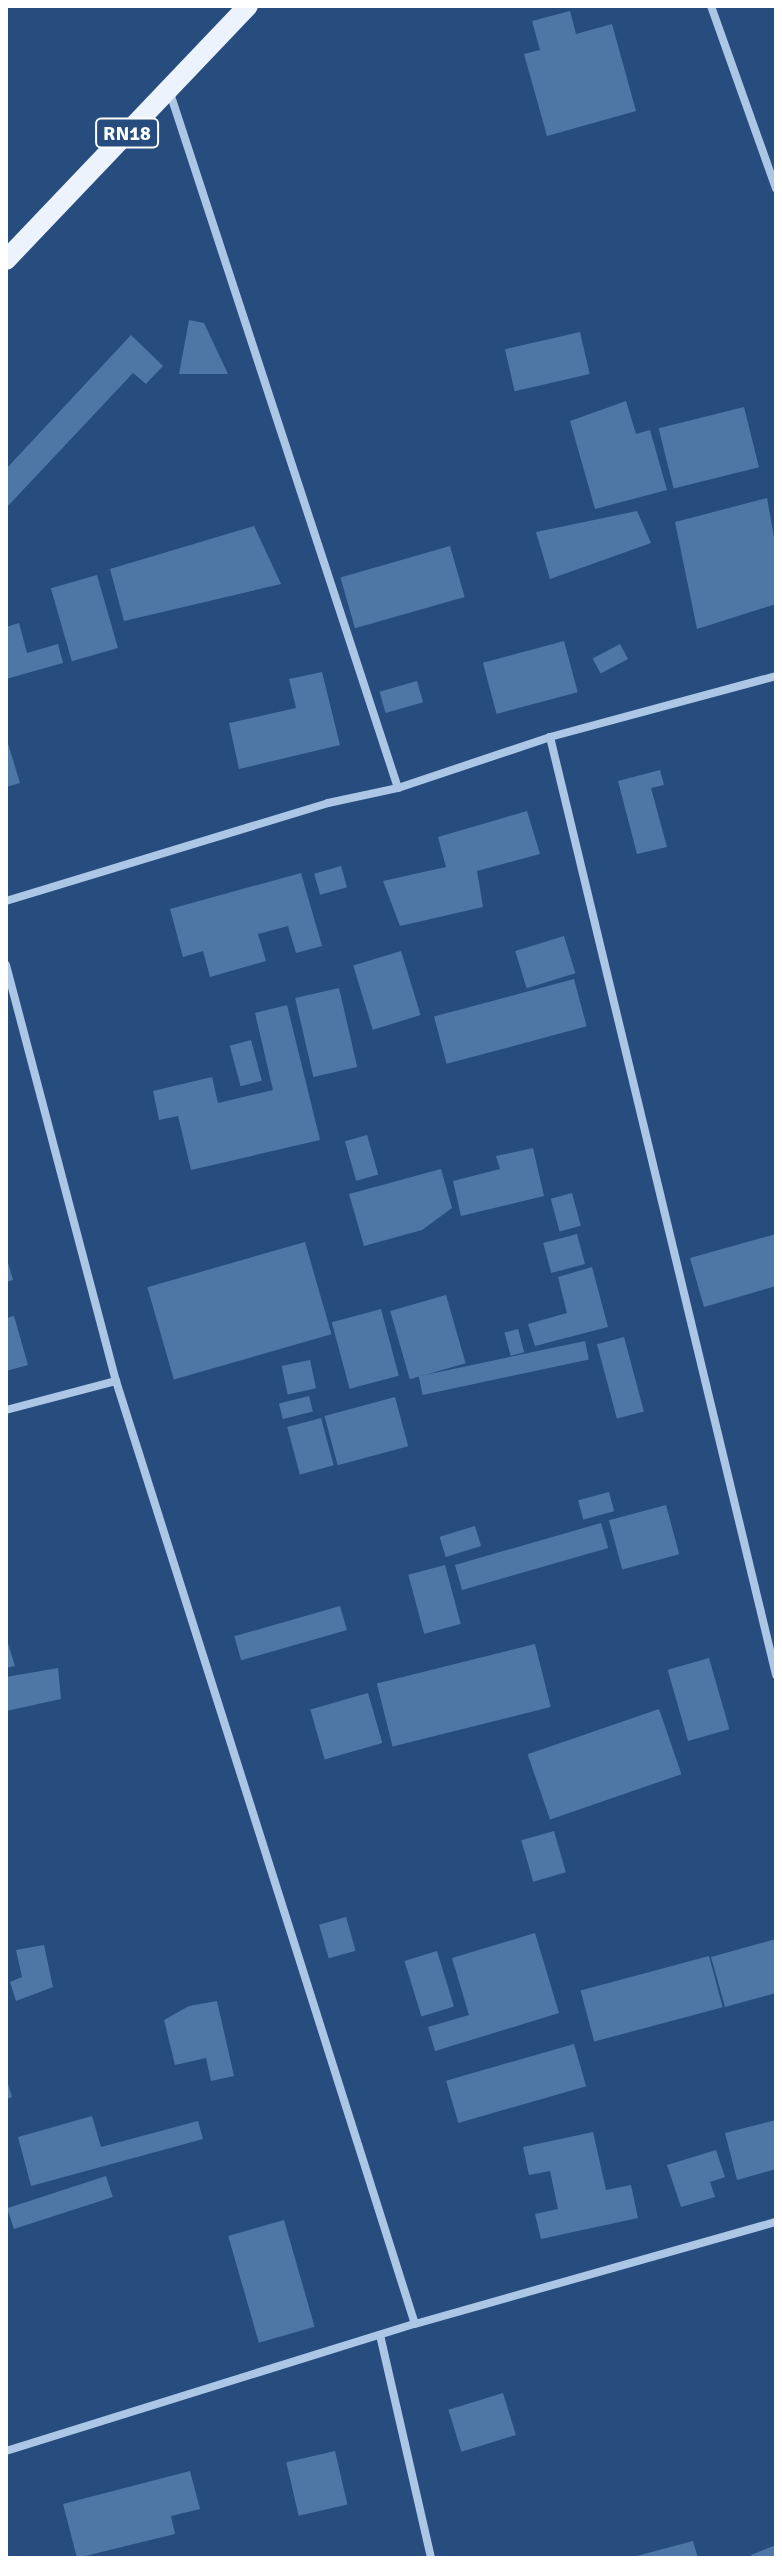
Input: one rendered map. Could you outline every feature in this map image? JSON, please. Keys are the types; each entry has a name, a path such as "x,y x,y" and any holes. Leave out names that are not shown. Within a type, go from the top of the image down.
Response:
{"main road":[{"name":"RN18","path":"6,260 248,6"}],"street":[{"path":"711,6 776,189"},
{"path":"169,89 398,788"},
{"path":"6,901 328,803 398,788 550,737 776,676"},
{"path":"550,737 776,1675"},
{"path":"6,965 116,1381 415,2324"},
{"path":"6,1410 116,1381"},
{"path":"6,2451 415,2324 776,2222"},
{"path":"380,2335 431,2558"}],"building":[{"path":"570,11 576,34 612,24 636,111 547,136 524,54 540,50 532,21"},
{"path":"189,320 204,323 228,374 179,374"},
{"path":"580,332 590,374 515,391 505,349"},
{"path":"131,335 163,366 146,384 133,373 6,508 6,469"},
{"path":"626,401 636,434 650,430 667,490 595,509 570,421"},
{"path":"744,407 759,467 674,488 659,428"},
{"path":"767,498 776,548 776,604 697,629 675,522"},
{"path":"637,511 651,543 550,579 536,532"},
{"path":"254,526 281,584 124,621 110,569"},
{"path":"450,546 465,597 355,628 340,577"},
{"path":"97,575 118,648 72,661 51,588"},
{"path":"19,623 27,653 58,644 63,663 6,679 6,627"},
{"path":"564,641 578,692 497,714 483,663"},
{"path":"620,644 628,659 601,674 593,659"},
{"path":"322,672 340,745 239,769 229,723 296,708 289,679"},
{"path":"417,681 423,702 386,713 380,692"},
{"path":"6,737 20,783 6,787"},
{"path":"660,770 664,785 651,788 667,847 637,854 618,781"},
{"path":"527,811 540,854 477,871 483,907 400,926 383,881 446,867 438,837"},
{"path":"341,866 347,887 320,895 314,874"},
{"path":"301,873 322,946 296,953 288,926 258,934 266,961 210,977 203,951 183,957 170,909"},
{"path":"564,936 575,973 527,988 515,951"},
{"path":"401,951 421,1015 373,1030 353,966"},
{"path":"574,979 587,1026 447,1064 434,1017"},
{"path":"339,988 357,1067 313,1077 295,998"},
{"path":"287,1005 320,1140 191,1170 178,1116 159,1120 153,1091 212,1077 218,1103 273,1090 255,1013"},
{"path":"251,1040 262,1081 241,1086 230,1046"},
{"path":"367,1135 378,1174 356,1181 345,1141"},
{"path":"533,1148 544,1196 461,1216 453,1181 500,1169 496,1156"},
{"path":"441,1169 452,1208 422,1230 364,1246 349,1194"},
{"path":"572,1193 581,1226 560,1232 551,1199"},
{"path":"577,1234 585,1264 551,1273 543,1243"},
{"path":"776,1234 776,1286 704,1307 690,1258"},
{"path":"305,1242 331,1334 174,1379 147,1287"},
{"path":"6,1256 13,1280 6,1282"},
{"path":"592,1267 608,1327 535,1346 528,1324 567,1313 558,1277"},
{"path":"446,1295 466,1363 410,1379 390,1311"},
{"path":"381,1309 399,1376 350,1389 332,1322"},
{"path":"14,1316 28,1365 6,1371 6,1318"},
{"path":"518,1329 524,1352 511,1356 504,1333"},
{"path":"624,1337 644,1411 617,1419 597,1344"},
{"path":"585,1341 589,1360 423,1395 419,1376"},
{"path":"310,1360 316,1388 288,1394 282,1366"},
{"path":"309,1396 313,1412 283,1419 279,1403"},
{"path":"395,1397 408,1446 338,1465 324,1416"},
{"path":"321,1418 334,1465 300,1474 287,1427"},
{"path":"609,1492 614,1511 583,1520 578,1500"},
{"path":"666,1505 679,1554 622,1570 609,1520"},
{"path":"601,1523 608,1548 462,1590 455,1565"},
{"path":"475,1526 481,1546 446,1557 440,1537"},
{"path":"445,1565 461,1624 424,1634 408,1575"},
{"path":"340,1606 347,1630 241,1660 234,1636"},
{"path":"6,1637 15,1666 6,1668"},
{"path":"535,1644 551,1707 393,1747 377,1683"},
{"path":"709,1658 729,1729 688,1741 668,1670"},
{"path":"58,1668 61,1699 6,1711 6,1677"},
{"path":"368,1693 382,1743 325,1760 310,1710"},
{"path":"659,1709 681,1774 550,1819 528,1754"},
{"path":"554,1831 566,1872 533,1882 521,1840"},
{"path":"346,1917 356,1951 329,1958 319,1925"},
{"path":"535,1933 559,2013 435,2051 428,2027 469,2015 452,1958"},
{"path":"776,1939 776,1993 725,2007 711,1957"},
{"path":"44,1945 53,1987 16,2001 10,1982 22,1977 16,1950"},
{"path":"437,1951 454,2006 421,2016 404,1961"},
{"path":"709,1956 723,2007 594,2042 581,1990"},
{"path":"217,2001 234,2076 211,2081 206,2058 175,2065 164,2020 189,2006"},
{"path":"574,2044 586,2086 458,2123 446,2081"},
{"path":"6,2077 12,2097 6,2099"},
{"path":"92,2116 101,2147 198,2121 203,2139 31,2186 18,2137"},
{"path":"776,2120 776,2169 737,2180 725,2133"},
{"path":"593,2132 606,2190 631,2185 638,2218 541,2239 535,2214 558,2209 550,2171 529,2175 523,2147"},
{"path":"716,2150 725,2177 710,2182 715,2197 681,2207 667,2165"},
{"path":"106,2176 113,2197 14,2229 7,2208"},
{"path":"284,2220 315,2327 259,2343 228,2236"},
{"path":"503,2393 516,2435 461,2452 448,2410"},
{"path":"335,2451 347,2505 299,2516 286,2462"},
{"path":"190,2471 200,2509 171,2516 175,2534 77,2558 63,2504"},
{"path":"693,2541 698,2558 633,2558 633,2557"},
{"path":"776,2545 776,2558 752,2558 751,2555"}]}
